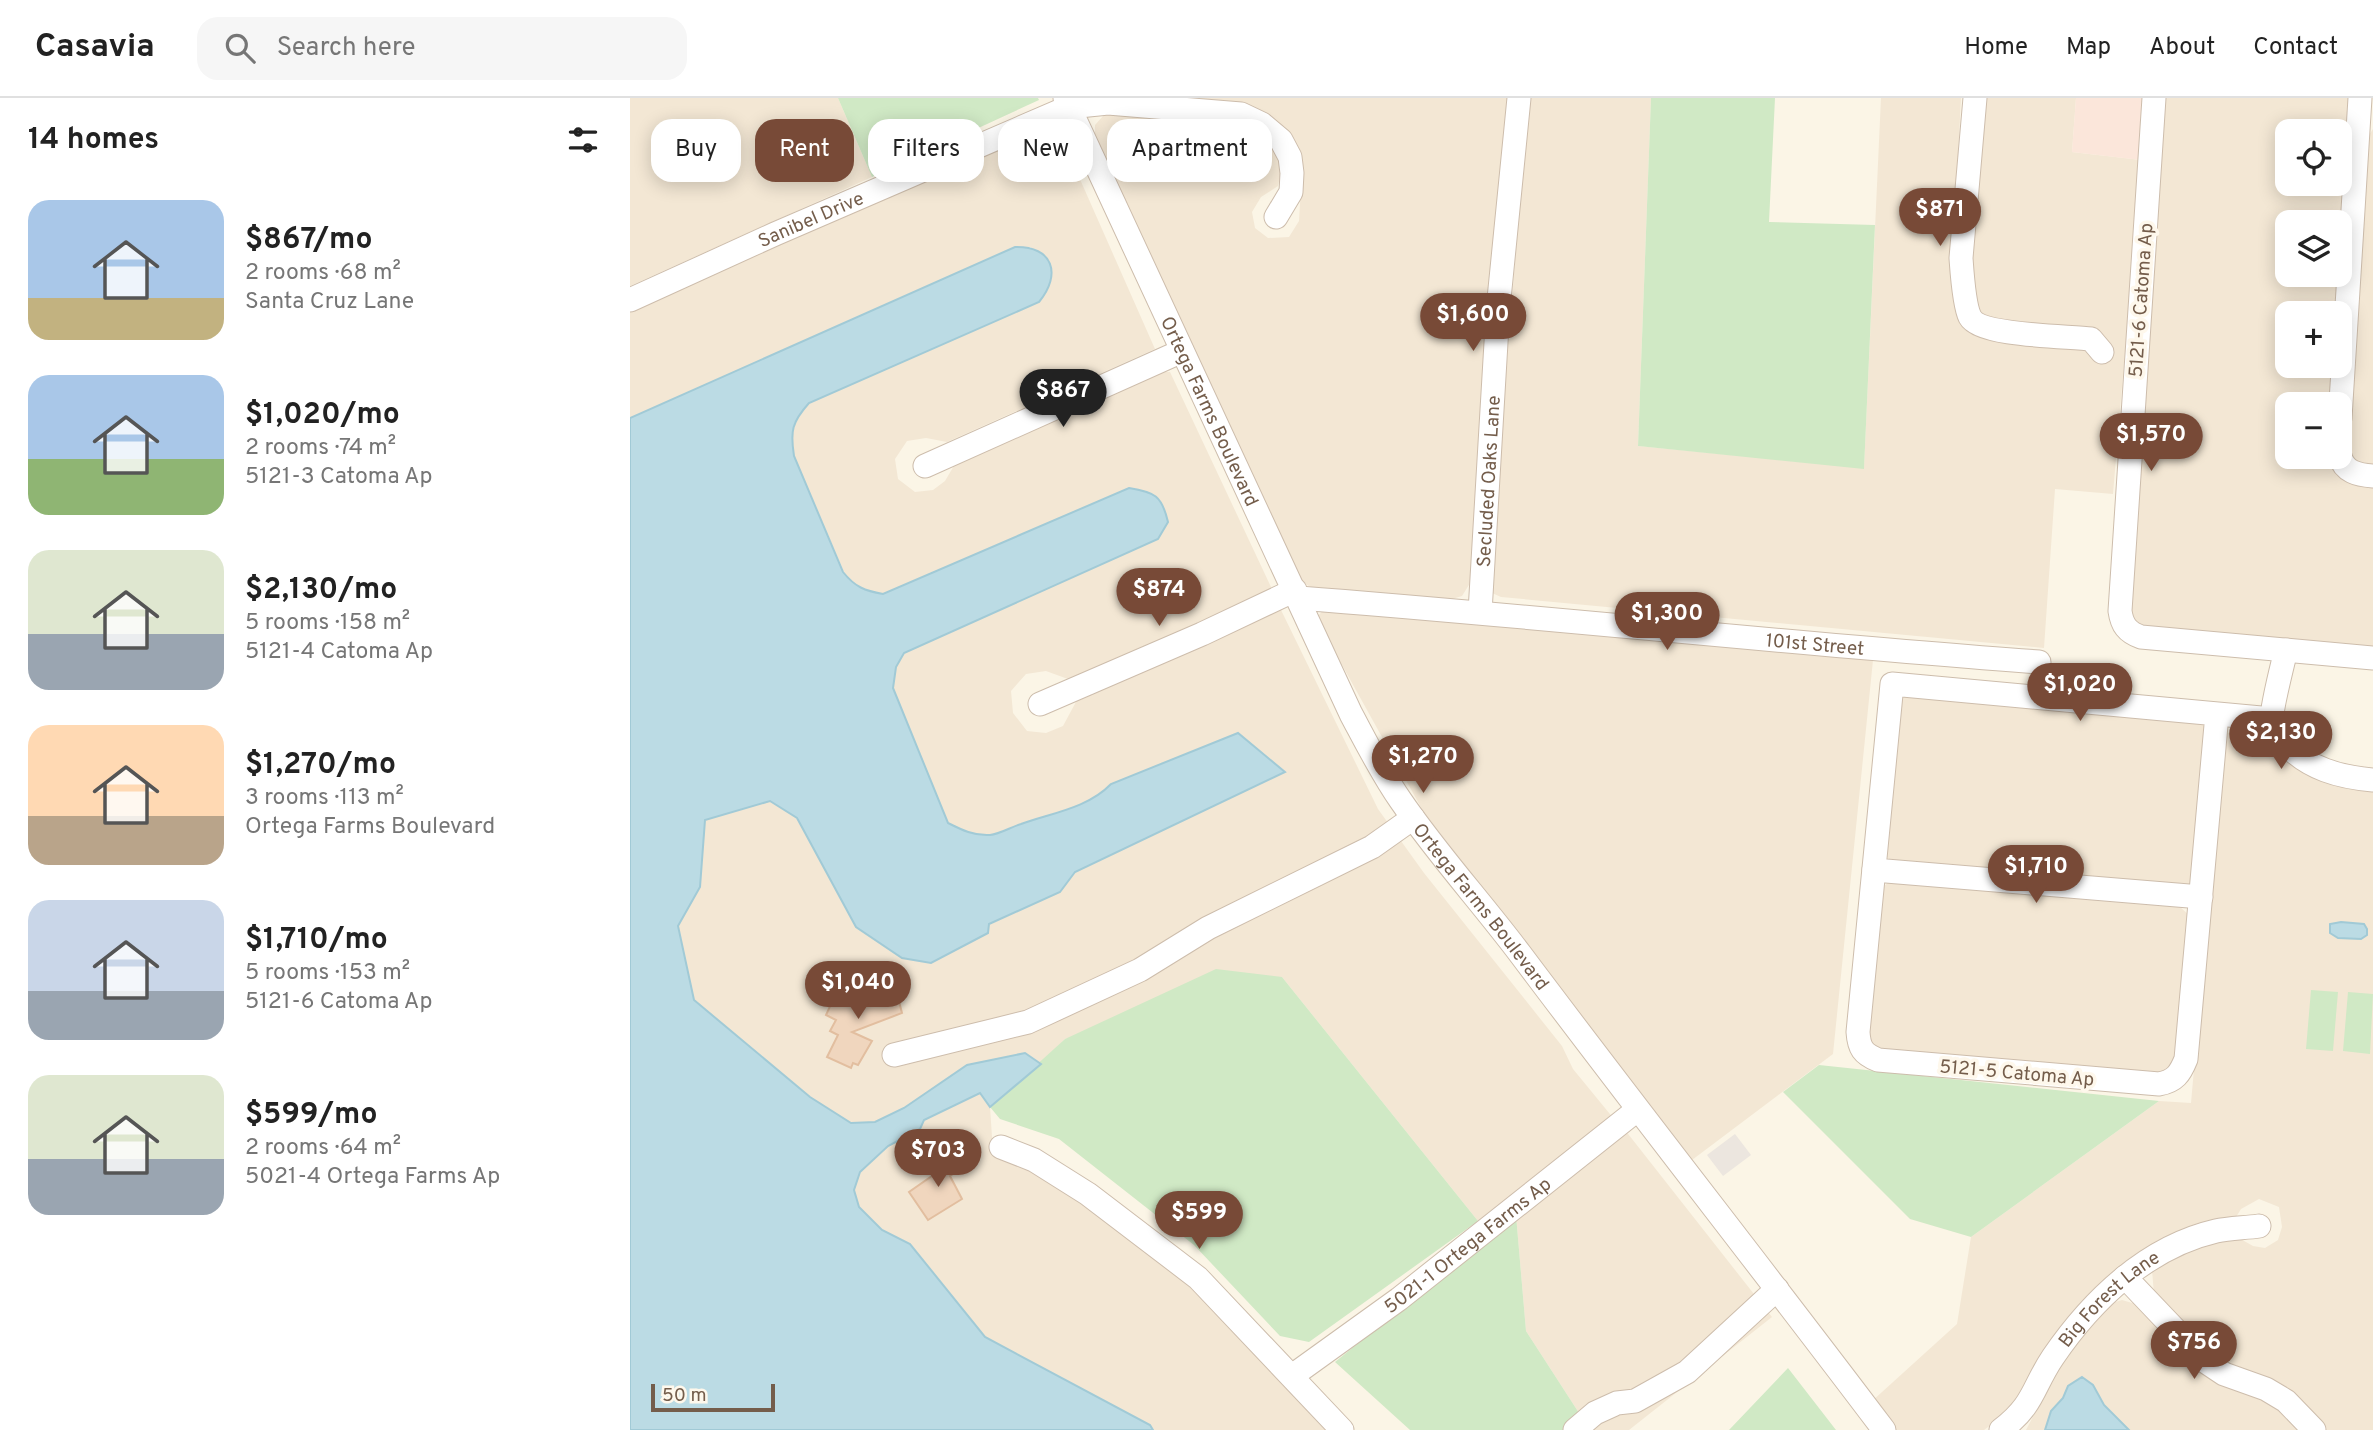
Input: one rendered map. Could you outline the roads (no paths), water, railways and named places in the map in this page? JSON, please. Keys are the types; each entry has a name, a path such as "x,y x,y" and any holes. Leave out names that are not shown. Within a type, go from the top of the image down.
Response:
{"street":[{"name":"Secluded Oaks Lane","path":"1480,612 1498,309 1519,98"},
{"path":"1975,98 1961,258 1970,317 1979,326 1994,331 2091,339 2102,352"},
{"name":"5121-6 Catoma Ap","path":"2154,98 2120,611 2122,622 2130,633 2141,637 2373,658"},
{"name":"Sanibel Drive","path":"630,300 1067,103 1108,103 1241,114 1262,124 1281,140 1290,157 1293,173 1291,192 1276,217"},
{"name":"Ortega Farms Boulevard","path":"1067,103 1363,738 1386,779 1468,890 1499,925 1637,1110 1884,1430"},
{"path":"2342,392 2364,108"},
{"path":"925,466 1182,351"},
{"path":"2347,469 2359,475 2373,476"},
{"name":"101st Street","path":"1297,594 2039,662"},
{"path":"1040,704 1297,594"},
{"path":"2286,650 2272,719 2280,736 2295,755 2319,768 2347,778 2373,780"},
{"name":"5121-5 Catoma Ap","path":"1892,684 2217,714 2186,1059 2180,1073 2171,1082 2159,1084 1878,1060 1866,1056 1859,1046 1858,1032 1892,684"},
{"path":"2217,714 2272,719"},
{"path":"894,1055 978,1036 1040,1016 1140,971 1208,928 1371,847 1413,818"},
{"path":"1874,870 2201,897"},
{"name":"5021-1 Ortega Farms Ap","path":"1292,1376 1399,1299 1637,1110"},
{"path":"1001,1147 1034,1160 1088,1194 1198,1278 1342,1430"},
{"name":"Big Forest Lane","path":"2001,1430 2020,1416 2031,1401 2052,1358 2101,1298 2125,1277 2147,1260 2176,1245 2217,1231 2259,1226"},
{"path":"2125,1277 2206,1362 2224,1374 2266,1389 2286,1401 2314,1430"},
{"path":"1575,1430 1595,1413 1617,1403 1635,1402 1687,1372 1777,1289"}],"water":[{"path":"1015,247 1038,251 1050,264 1050,281 1039,302 809,403 796,422 792,440 794,456 843,572 856,585 877,593 883,594 1129,488 1151,494 1163,506 1168,522 1158,539 904,653 896,667 893,688 948,823 973,833 998,833 1081,804 1111,784 1238,733 1285,772 1075,872 1060,892 989,924 988,933 931,963 902,958 856,927 797,818 770,801 705,820 700,887 678,926 694,1000 810,1097 851,1123 875,1122 904,1108 967,1065 1025,1053 1041,1064 990,1107 980,1093 924,1120 920,1129 888,1146 860,1172 854,1190 859,1207 882,1230 910,1244 985,1337 1150,1425 1153,1430 630,1430 630,418"},
{"path":"2330,924 2364,924 2367,935 2361,939 2338,938 2330,933"},
{"path":"2082,1377 2093,1385 2104,1405 2129,1430 2045,1430 2051,1411 2063,1398 2068,1386"}]}
